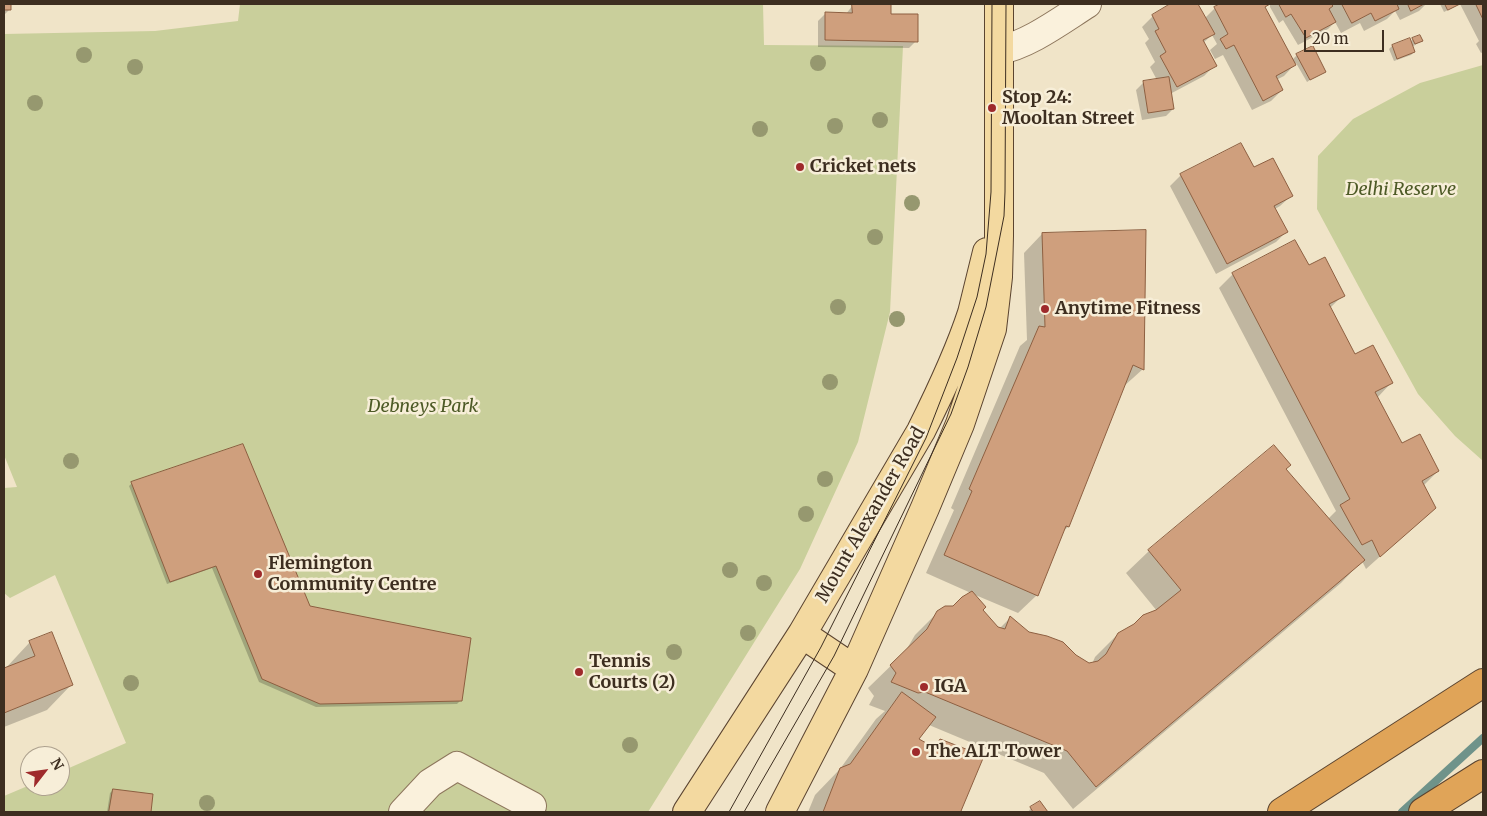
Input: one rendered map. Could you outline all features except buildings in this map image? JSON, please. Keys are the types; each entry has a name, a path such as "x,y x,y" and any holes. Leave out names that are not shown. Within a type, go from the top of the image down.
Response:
{"highway":[{"path":"1282,812 1483,683"},
{"path":"1423,812 1483,774"}],"main road":[{"name":"Mount Alexander Road","path":"780,812 854,669 925,508 960,424 992,329 998,277 999,4"},
{"name":"Mount Alexander Road","path":"687,812 802,634 905,461 937,398 972,313 993,223 998,192"},
{"path":"802,634 854,669"}],"street":[{"path":"999,50 1006,50 1034,37 1086,4"},
{"path":"403,812 430,783 457,766 532,806 528,812"}],"green space":[{"name":"Debneys Park","path":"240,4 763,4 764,45 903,46 890,312 858,442 800,569 648,812 4,812 4,796 20,789 20,796 70,796 70,768 126,743 55,575 10,598 4,593 4,488 17,487 4,455 4,34 155,31 238,21"},
{"name":"Delhi Reserve","path":"1483,65 1483,461 1455,436 1418,394 1317,209 1318,156 1353,119 1420,83"}],"waterway":[{"path":"1402,812 1483,738"}],"tram line":[{"path":"729,812 821,647 926,438 957,358 977,297 986,254 991,192 992,4"},
{"path":"744,812 834,656 951,414 968,367 986,307 1004,216 1006,4"}],"place":[{"name":"Stop 24: Mooltan Street","path":"992,108"},
{"name":"Cricket nets","path":"800,167"},
{"name":"Anytime Fitness","path":"1045,309"},
{"name":"Flemington Community Centre","path":"258,574"},
{"name":"Tennis Courts (2)","path":"579,672"},
{"name":"IGA","path":"924,687"},
{"name":"The ALT Tower","path":"916,752"}]}
